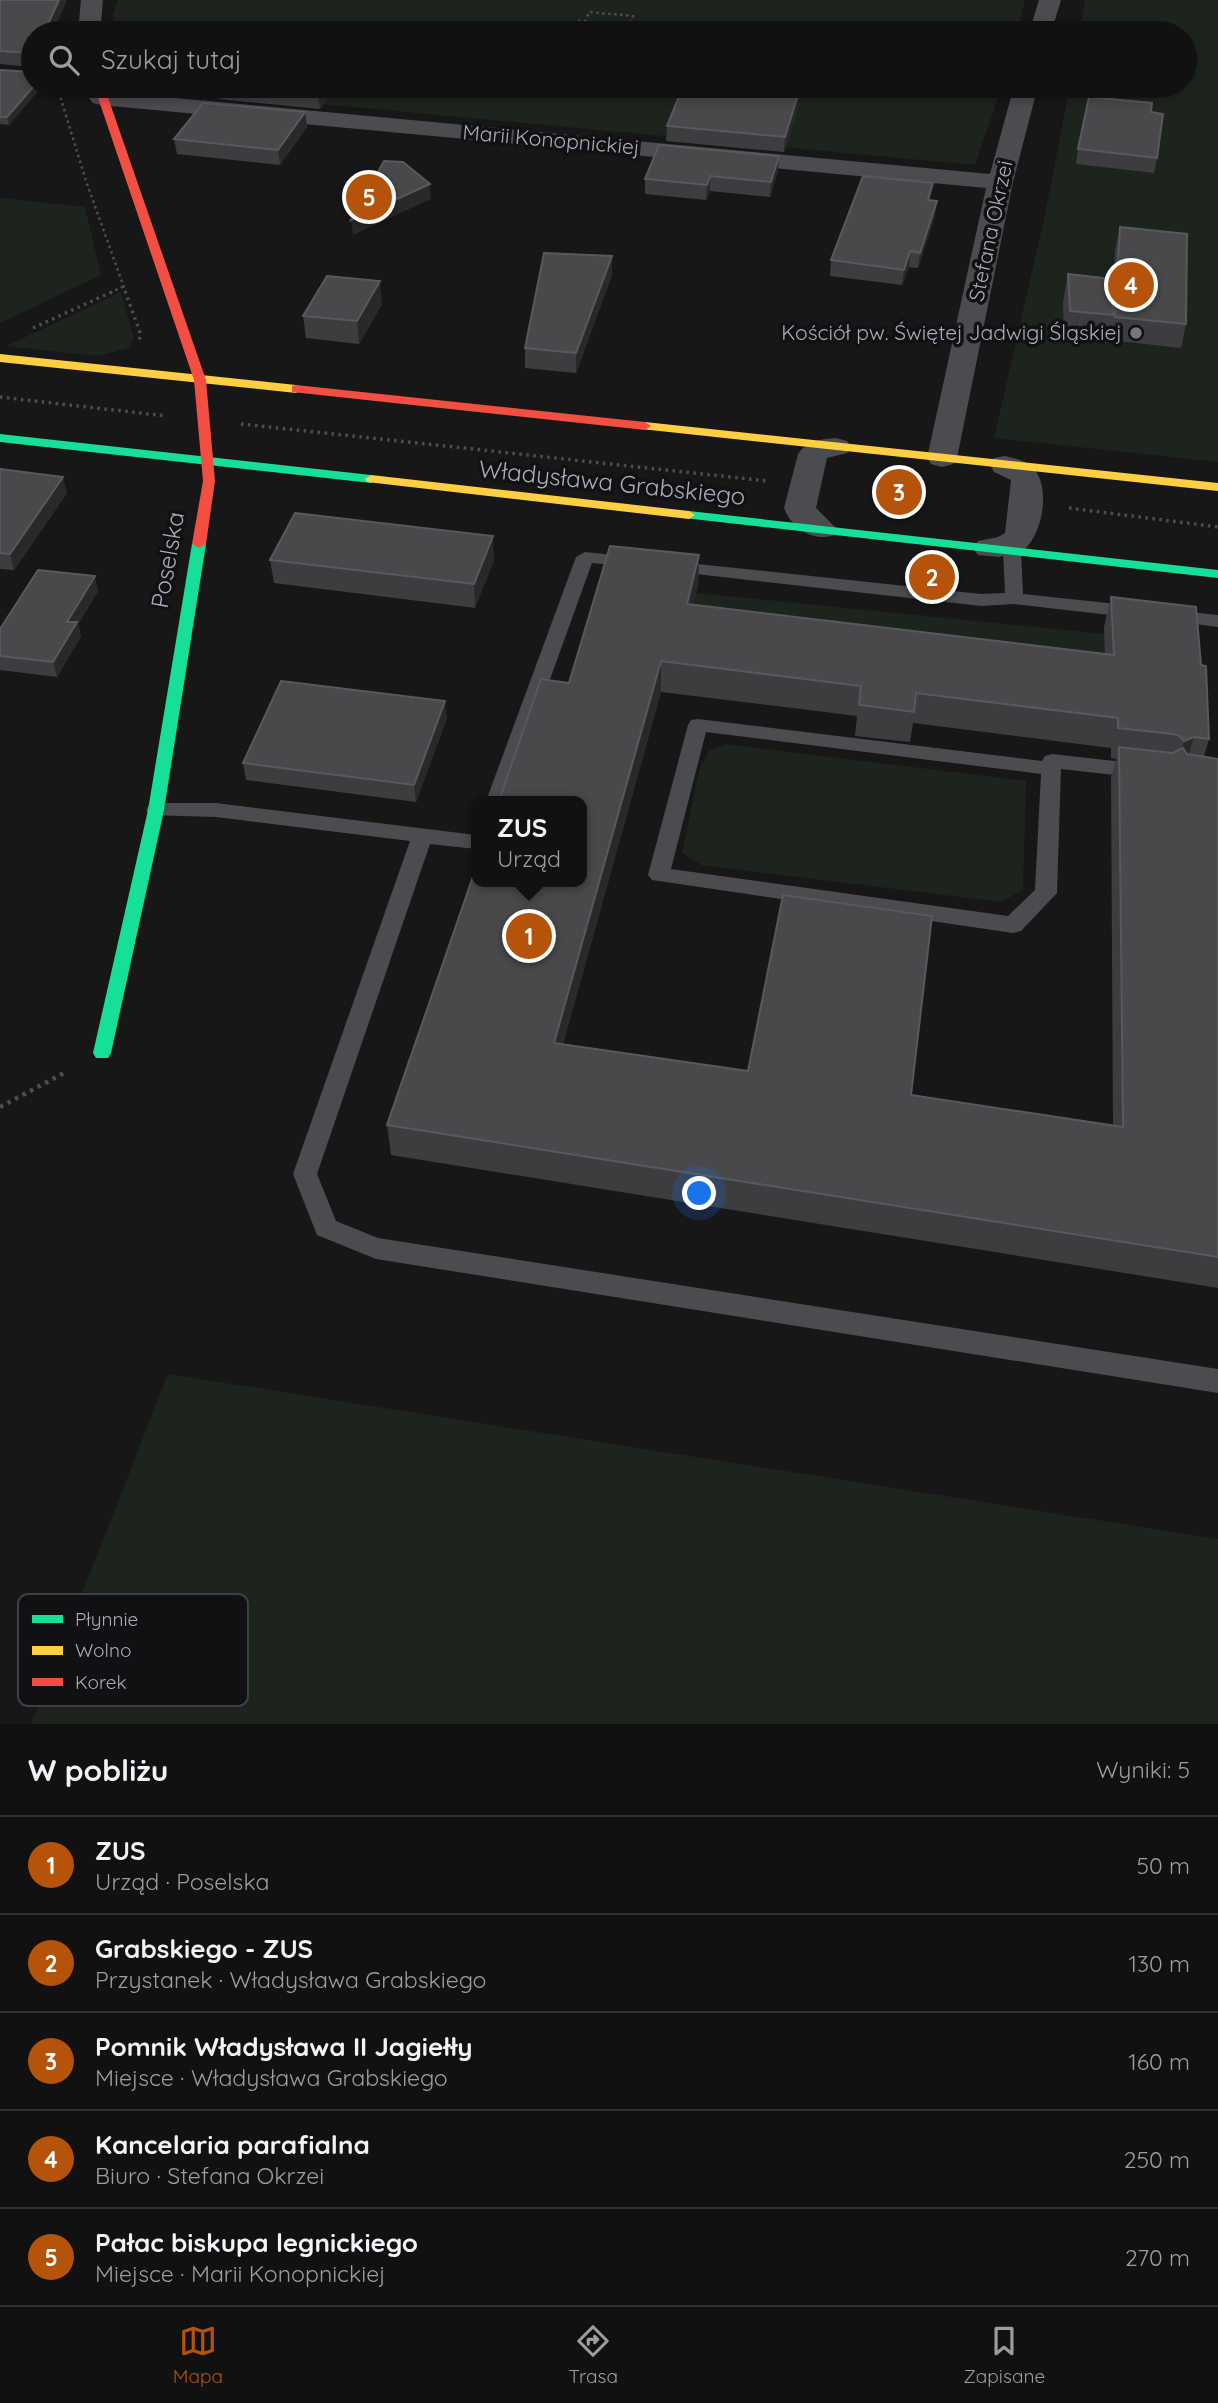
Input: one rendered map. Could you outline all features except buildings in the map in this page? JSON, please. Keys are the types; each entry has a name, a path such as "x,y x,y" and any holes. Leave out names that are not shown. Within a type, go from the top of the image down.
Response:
{"street":[{"path":"90,21 92,0"},
{"path":"1044,21 1050,0"},
{"name":"Poselska","path":"102,98 200,380 209,481 156,810 102,1053"},
{"name":"Marii Konopnickiej","path":"160,98 1000,182"},
{"name":"Stefana Okrzei","path":"942,458 1000,182 1023,98"},
{"path":"0,358 1218,487"},
{"name":"Władysława Grabskiego","path":"0,438 1218,574"},
{"path":"821,529 810,523 801,512 805,485 813,454 823,448 836,447"},
{"path":"1001,549 1022,535 1027,484 1024,476 1004,465"}],"lane":[{"path":"1001,549 1015,587 1013,598"},
{"path":"498,796 584,557 981,600 1013,598 1218,621"},
{"path":"1051,769 698,724 659,875 1013,925 1046,893 1052,761 1164,774"},
{"path":"156,810 216,810 471,841"},
{"path":"422,836 305,1174 326,1228 376,1248 1218,1381"}],"path":[{"path":"585,21 589,12 633,16 631,21"},
{"path":"61,98 123,286"},
{"path":"25,332 162,267"},
{"path":"0,397 805,485"},
{"path":"1026,502 1218,527"},
{"path":"0,1107 102,1053"}],"shaded area":[{"path":"118,0 1025,0 1020,21 114,21 113,14"},
{"path":"1085,0 1218,0 1218,462 994,438 1044,219 1068,98 1197,98 1197,21 1081,21"},
{"path":"256,98 998,98 975,165"},
{"path":"0,198 85,207 101,275 0,323"},
{"path":"121,292 134,339 128,348 98,356 6,346"},
{"path":"696,593 1105,634 1107,685 686,634"},
{"path":"725,744 1026,781 1023,890 1001,902 701,865 682,853 699,770 709,751"},
{"path":"168,1374 1218,1539 1218,1724 31,1724 38,1706 248,1706 248,1594 82,1594"}],"traffic: fast":[{"path":"0,438 371,479"},
{"path":"689,515 1218,574"},
{"path":"102,1053 156,810 199,544"}],"traffic: slow":[{"path":"0,358 296,389"},
{"path":"645,426 1218,487"},
{"path":"371,479 689,515"}],"traffic: jam":[{"path":"103,98 200,380 209,481 199,544"},
{"path":"296,389 645,426"}],"place":[{"name":"Pałac biskupa legnickiego","path":"369,197"},
{"name":"Kancelaria parafialna","path":"1131,285"},
{"name":"Kościół pw. Świętej Jadwigi Śląskiej","path":"1136,333"},
{"name":"Pomnik Władysława II Jagiełły","path":"899,492"},
{"name":"Grabskiego - ZUS","path":"932,577"},
{"name":"ZUS","path":"529,936"}]}
